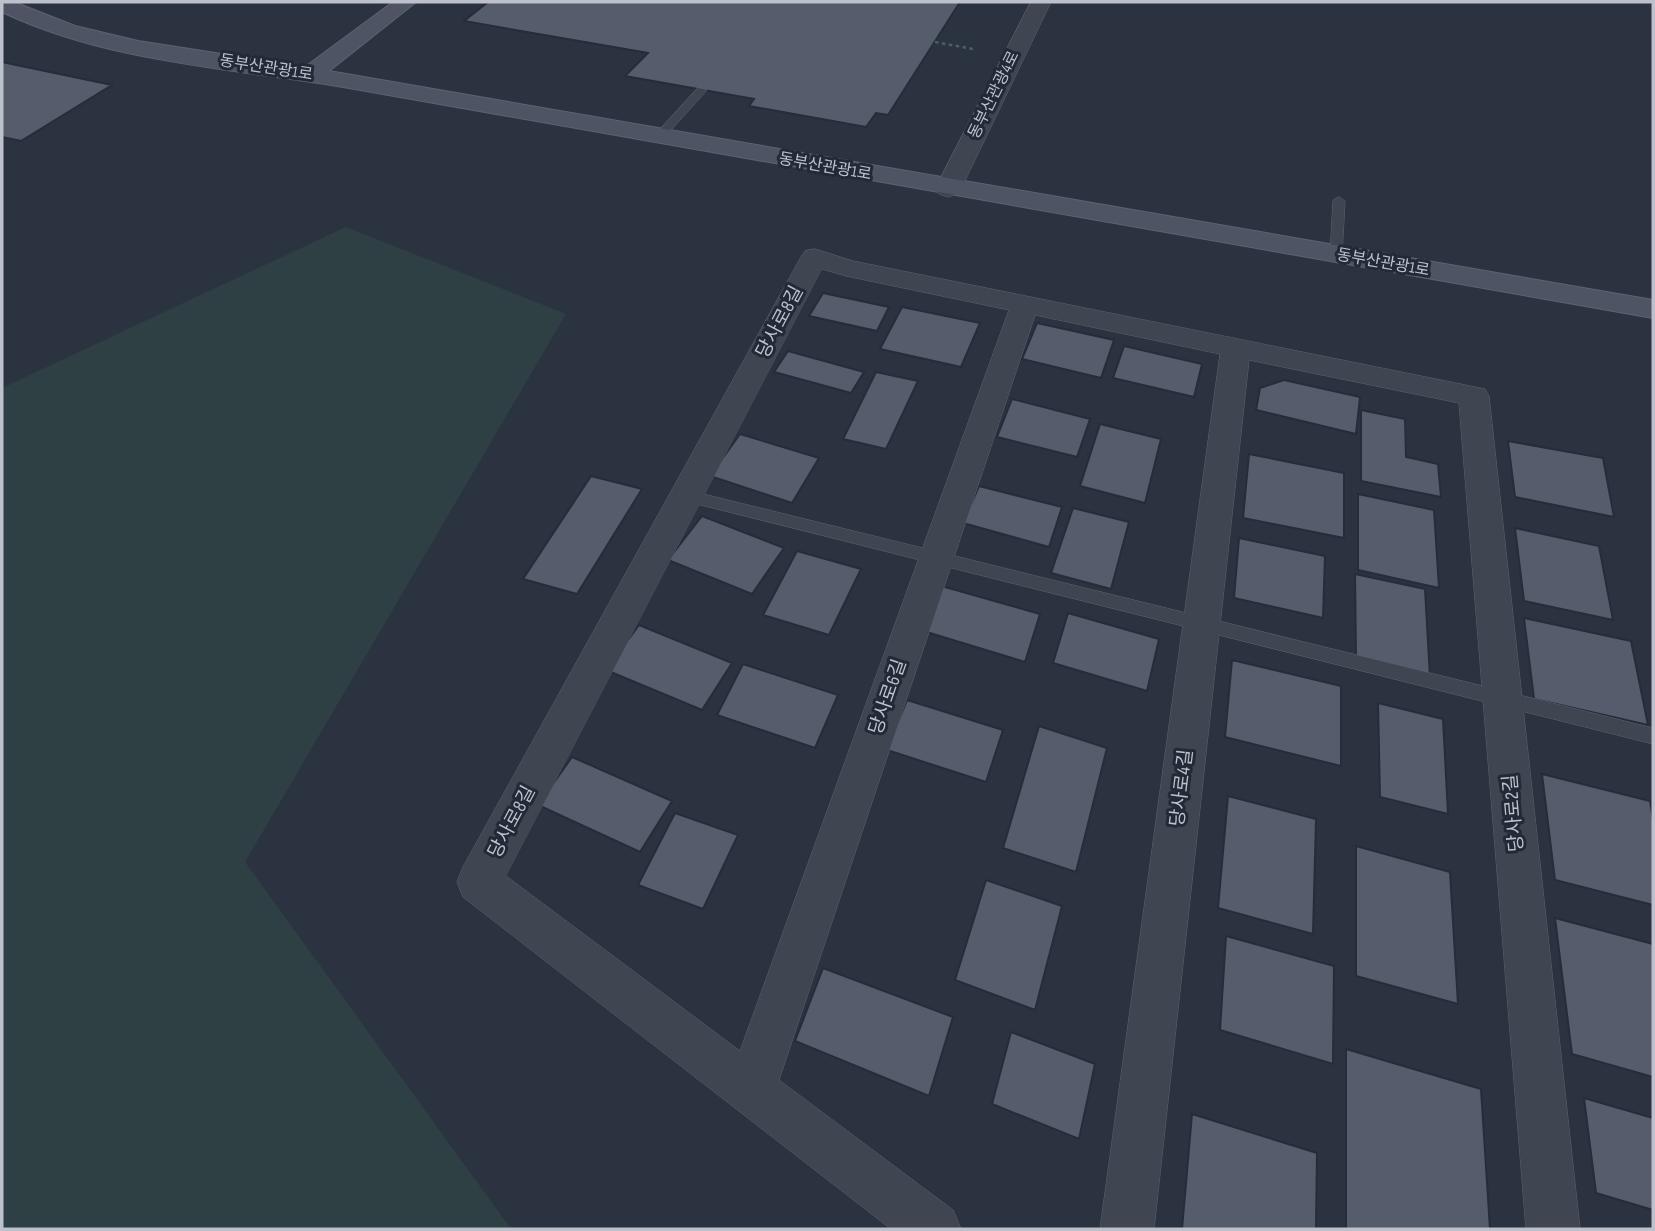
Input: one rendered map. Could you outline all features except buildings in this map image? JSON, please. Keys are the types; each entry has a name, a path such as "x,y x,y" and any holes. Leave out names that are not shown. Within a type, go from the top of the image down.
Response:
{"street":[{"path":"310,74 406,2"},
{"name":"동부산관광4로","path":"948,189 1041,2"},
{"name":"동부산관광1로","path":"2,4 23,15 83,35 186,56 310,74 948,189 1653,309"},
{"name":"당사로8길","path":"934,1229 479,882 815,257 846,268 1025,304"},
{"path":"1025,304 1236,348"},
{"name":"당사로6길","path":"751,1090 1025,304"},
{"name":"당사로2길","path":"1236,348 1474,396 1553,1229"},
{"name":"당사로4길","path":"1127,1229 1236,348"}],"lane":[{"path":"659,137 702,90"},
{"path":"1336,255 1339,201"},
{"path":"687,496 1653,736"}],"path":[{"path":"935,42 973,49"}],"shaded area":[{"path":"346,227 566,314 245,862 511,1229 2,1229 2,388"}]}
